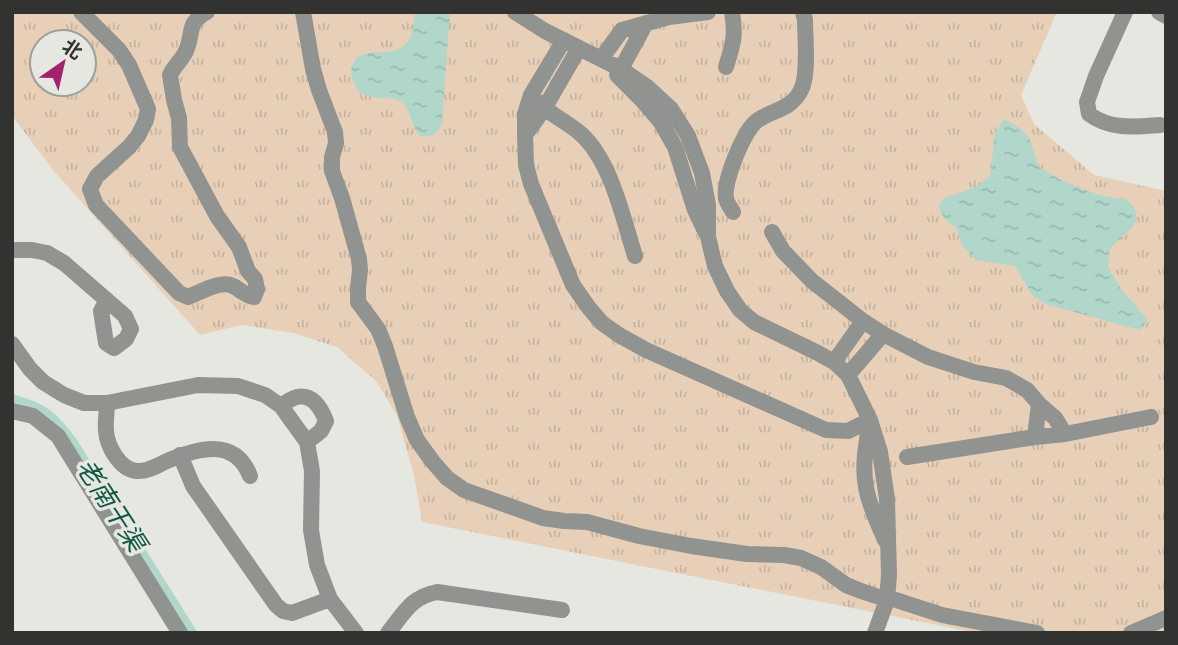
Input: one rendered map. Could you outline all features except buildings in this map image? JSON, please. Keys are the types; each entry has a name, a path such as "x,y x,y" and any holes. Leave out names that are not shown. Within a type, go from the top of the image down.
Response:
{"street":[{"path":"81,12 119,50 129,65 148,109 146,120 130,147 92,183 90,189 96,205 184,296 188,297 220,284 230,285 248,296 254,296 257,289 254,279 239,247 217,216 180,147 179,118 170,75 188,48 193,23 207,12"},
{"path":"303,12 316,80 335,132 336,143 331,171 342,198 359,259 359,302 378,329 417,440 447,478 464,490 543,517 587,522 691,546 801,558 821,567 846,585 876,596"},
{"path":"515,12 545,31 621,69 646,86 671,109 688,136 702,173 709,205 708,237"},
{"path":"601,59 622,30 669,17 708,12"},
{"path":"726,67 734,42 732,12"},
{"path":"733,212 726,199 727,182 743,139 759,119 793,101 805,79 803,12"},
{"path":"1125,12 1096,76 1087,102 1089,114 1097,120 1124,128 1160,125"},
{"path":"1158,12 1166,16"},
{"path":"621,69 646,23"},
{"path":"564,40 531,95 525,114 526,165 531,184 573,285 589,308 602,323 646,350 826,430 848,431 870,420"},
{"path":"525,135 544,109 579,48"},
{"path":"601,59 660,121 675,148 695,211 708,237 715,266 740,310 754,322 834,362 848,375 870,420 865,456 866,486 872,510 889,549 887,600 875,633"},
{"path":"531,95 544,109 580,133 595,149 606,168 635,256"},
{"path":"148,109 174,100"},
{"path":"772,232 783,251 812,281 863,321 928,357 974,372 1006,378 1027,390 1055,418 1065,434"},
{"path":"12,250 47,253 64,263 107,300"},
{"path":"834,362 863,321"},
{"path":"848,375 883,334"},
{"path":"12,344 43,382 64,396 84,403 107,403 198,385 238,386 265,396 281,406 307,442 312,471 312,530 317,565 330,599 356,633"},
{"path":"281,406 296,397 309,398 321,408 326,421 321,431 307,442"},
{"path":"107,403 106,432 111,449 122,464 134,472 146,470 180,455 205,449 223,449 236,454 246,465 250,476"},
{"path":"1035,437 1039,404"},
{"path":"12,411 33,416 58,436 180,633"},
{"path":"906,457 1065,434 1151,417"},
{"path":"180,455 193,486 283,611 292,613 330,599"},
{"path":"388,633 415,600 422,595 437,592 562,610"},
{"path":"896,600 942,615 1037,633"},
{"path":"1131,633 1166,618"}],"green space":[{"path":"12,12 1057,12 1021,95 1034,124 1094,175 1166,191 1166,633 977,633 422,522 414,475 397,416 377,382 337,347 293,333 241,325 200,335 54,171 12,116"}],"water":[{"path":"415,12 450,12 442,124 436,133 428,137 420,136 402,102 360,93 351,75 353,63 362,55 396,50 406,44 413,31"},
{"path":"1004,119 1020,128 1028,137 1039,167 1061,180 1099,195 1127,200 1134,207 1137,220 1110,248 1108,267 1122,290 1148,320 1140,330 1045,304 1032,295 1015,266 976,260 962,245 957,229 945,219 938,207 944,198 976,187 990,176 995,133"}],"waterway":[{"name":"老南干渠","path":"12,399 47,414 73,443 192,633"}]}
